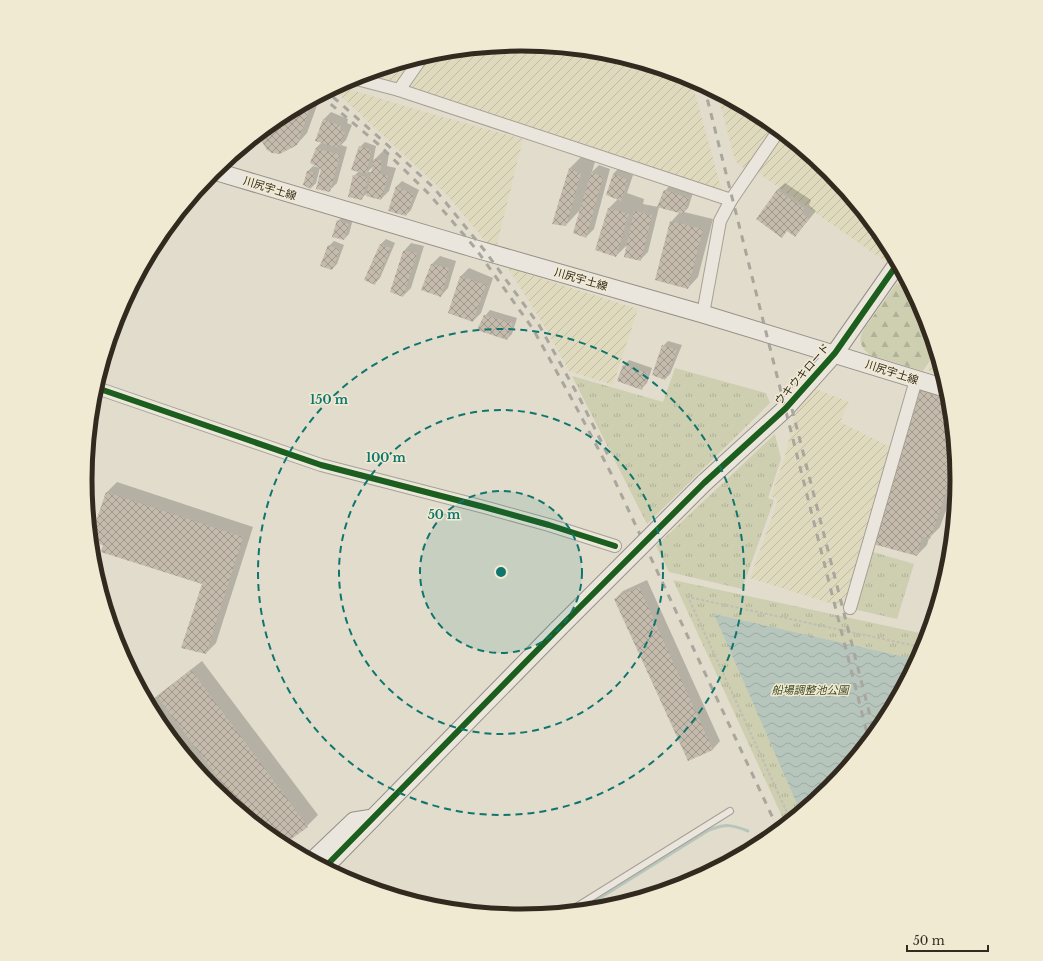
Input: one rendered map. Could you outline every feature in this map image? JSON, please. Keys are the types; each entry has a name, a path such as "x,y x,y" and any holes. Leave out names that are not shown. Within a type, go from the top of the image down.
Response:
{"street":[{"path":"400,90 417,64"},
{"path":"365,81 400,90 731,200"},
{"path":"703,314 720,221 731,200 776,135"},
{"name":"川尻宇土線","path":"222,173 835,353 940,387"},
{"name":"ウキウキロード","path":"328,864 558,629 704,483 786,408 835,353 894,268"},
{"path":"850,608 916,380"},
{"path":"102,390 321,465 484,507 549,525 615,546"},
{"path":"316,857 354,821 373,818"},
{"path":"336,868 343,860 351,840"}],"lane":[{"path":"578,906 730,811"}],"path":[{"path":"789,816 688,596 917,646"}],"shaded area":[{"path":"522,51 550,52 605,59 660,74 693,87 722,191 375,77 438,59 493,52"},
{"path":"347,88 523,139 496,248 491,248 447,195 337,93"},
{"path":"719,99 760,123 772,132 746,170 735,161"},
{"path":"780,138 805,158 844,197 879,242 890,262 889,264 757,172"},
{"path":"508,268 638,309 613,385 569,371 545,327"},
{"path":"933,359 937,373 927,370"},
{"path":"816,389 849,402 840,422 890,447 845,608 750,578 778,500 771,496 784,459 797,407"}],"green space":[{"path":"897,283 907,291 918,316 932,356 923,371 870,355 862,346 860,340 864,329"},
{"path":"675,368 766,393 770,403 647,524 572,376 663,402"},
{"path":"775,434 781,459 768,498 774,500 742,589 669,572 656,546"},
{"path":"870,551 914,564 897,619 853,609"},
{"name":"船場調整池公園","path":"673,580 922,634 907,670 879,719 862,742 825,784 784,820"}],"water":[{"name":"船場調整池公園","path":"714,614 912,659 879,719 862,742 825,784 799,808"}],"building":[{"path":"306,110 309,111 297,145 280,154 272,153 267,150 261,139 283,123"},
{"path":"323,119 341,126 340,131 345,132 339,148 315,141"},
{"path":"359,146 371,150 367,174 351,170"},
{"path":"316,148 340,155 330,192 316,189 321,169 310,163"},
{"path":"374,159 382,161 380,174 388,176 381,200 366,196"},
{"path":"569,168 581,174 566,226 552,224"},
{"path":"307,171 315,173 311,189 303,185"},
{"path":"591,172 603,177 586,238 573,233"},
{"path":"613,174 628,180 621,201 606,195"},
{"path":"353,175 368,177 362,200 348,197"},
{"path":"396,186 414,195 406,216 388,211"},
{"path":"664,190 689,198 683,214 657,207"},
{"path":"777,190 804,208 802,213 809,219 795,237 787,231 782,238 756,219"},
{"path":"608,208 629,214 616,257 595,250"},
{"path":"634,211 652,215 641,261 624,257"},
{"path":"337,220 349,224 344,240 332,237"},
{"path":"670,221 703,229 688,289 655,280"},
{"path":"380,244 391,248 375,285 364,280"},
{"path":"328,245 340,250 332,270 320,266"},
{"path":"403,251 417,253 403,297 390,292"},
{"path":"431,264 449,268 441,297 421,290"},
{"path":"460,276 486,285 473,322 448,313"},
{"path":"484,315 513,323 507,340 477,330"},
{"path":"662,345 677,350 665,380 652,375"},
{"path":"623,365 648,373 642,390 617,381"},
{"path":"917,390 943,398 950,452 951,478 930,539 922,537 917,556 873,544"},
{"path":"106,492 243,537 206,654 181,648 202,584 101,552 103,545 97,543 95,525"},
{"path":"639,587 713,750 688,761 614,599"},
{"path":"191,670 308,827 288,841 238,803 157,696"}],"waterway":[{"path":"590,904 709,830 728,826 737,827 748,831"}],"railway":[{"path":"706,93 867,735"},
{"path":"333,97 434,188 485,251 539,325 580,399 610,459"},
{"path":"325,99 378,144 429,194 476,249 533,329 613,477 777,826"},
{"path":"792,409 873,727"}],"cycle path":[{"path":"328,864 558,629 704,483 786,408 835,353 894,268"},
{"path":"102,390 321,465 484,507 549,525 615,546"}]}
